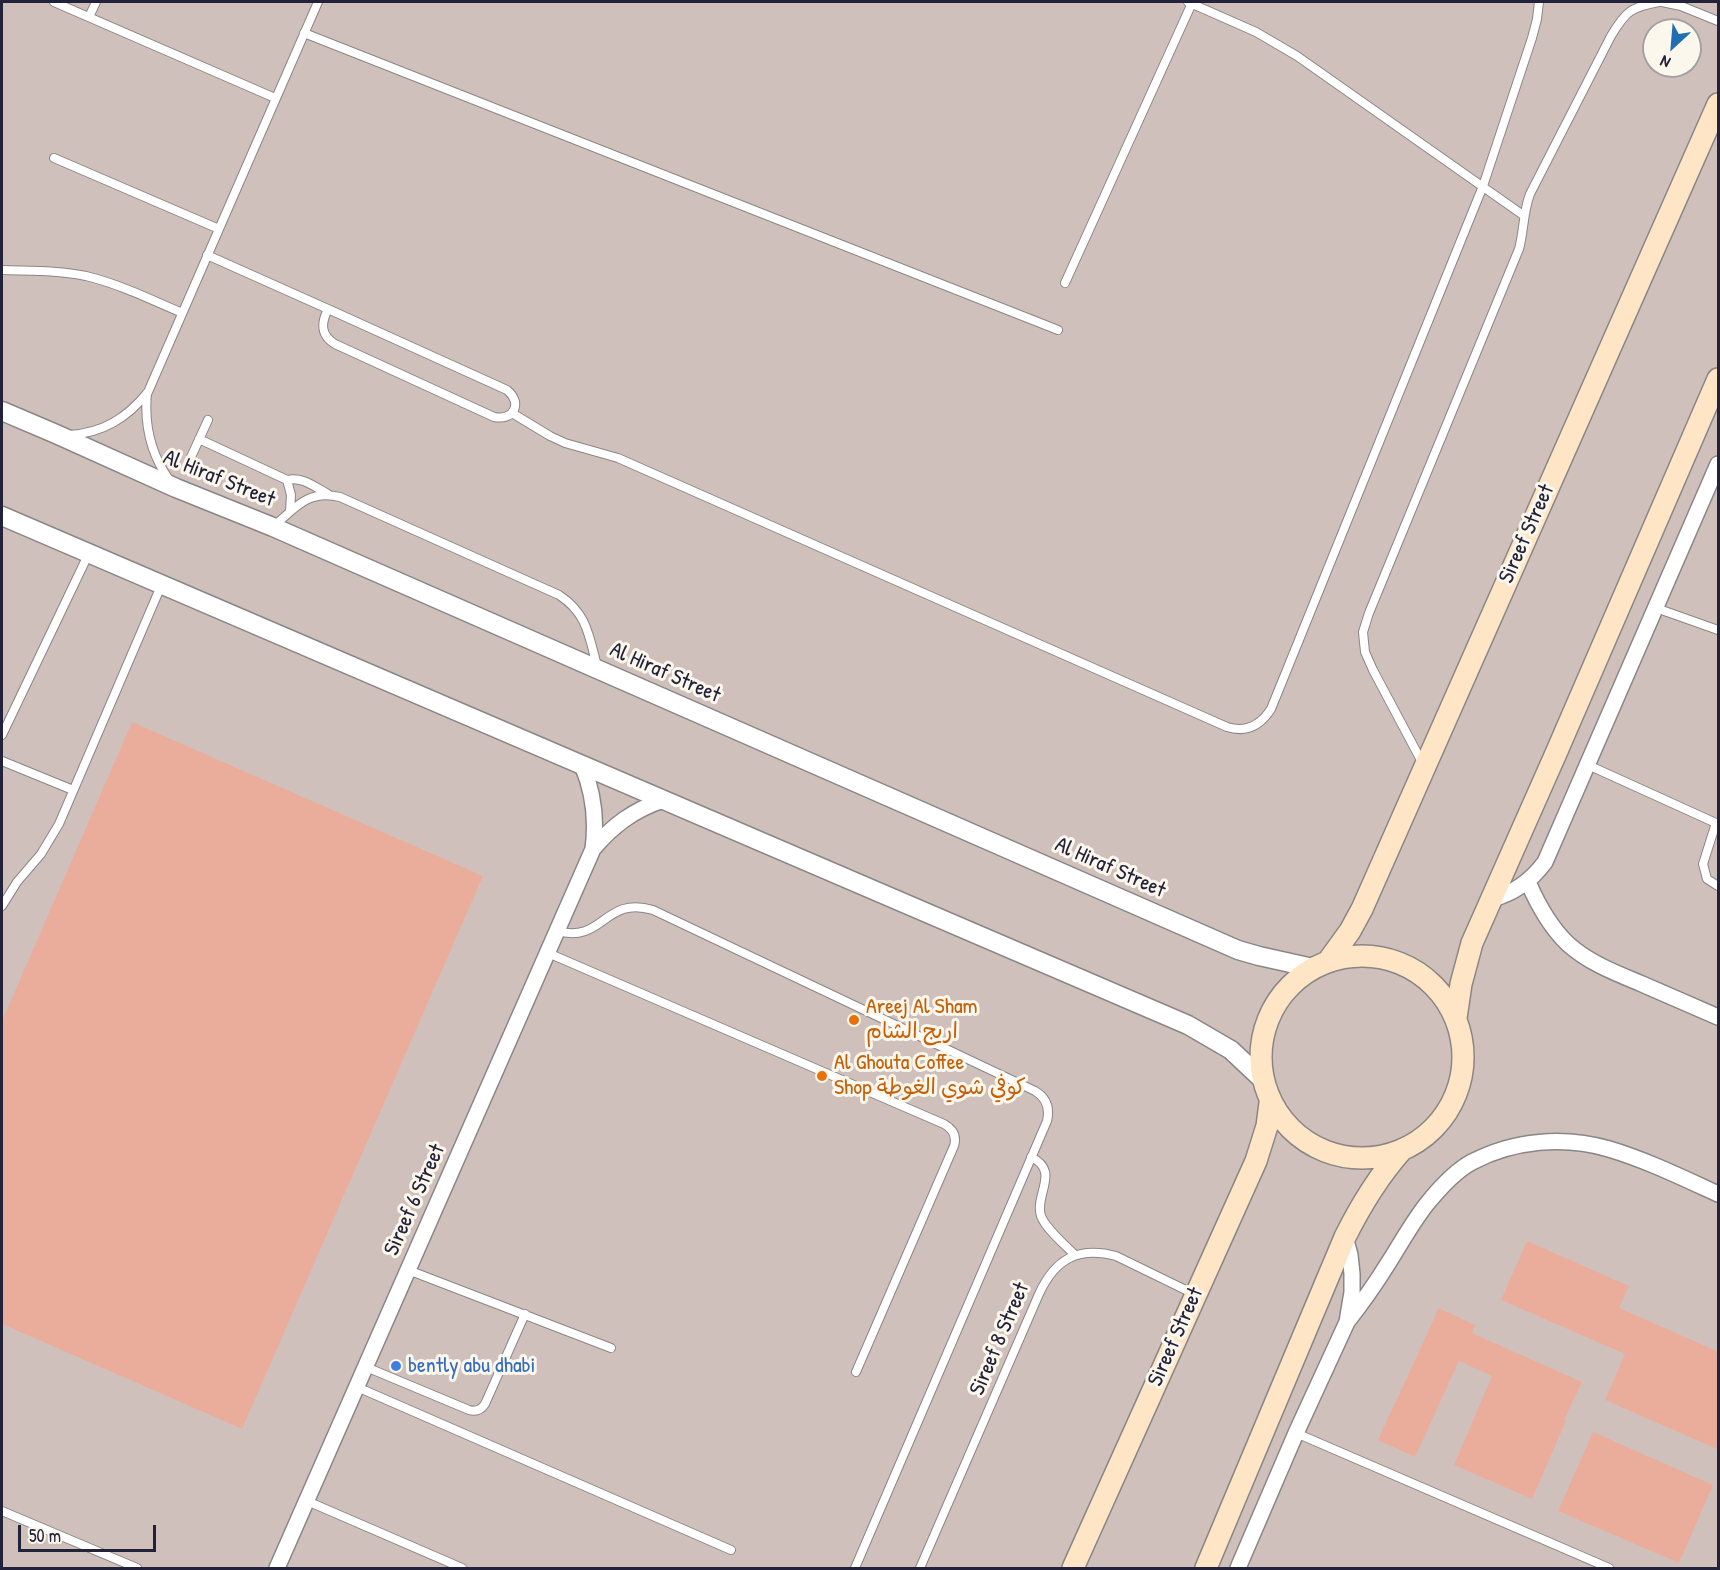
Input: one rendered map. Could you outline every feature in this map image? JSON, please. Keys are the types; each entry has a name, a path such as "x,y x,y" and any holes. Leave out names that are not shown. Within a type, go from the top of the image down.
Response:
{"main road":[{"name":"Sireef Street","path":"1321,964 1350,931 1362,909 1719,104"},
{"path":"1455,1018 1472,943 1719,379"},
{"path":"1206,1569 1346,1237 1369,1192 1401,1151 1425,1136 1447,1112 1460,1082 1463,1050 1455,1018 1440,992 1417,972 1389,959 1359,955 1321,964 1287,988 1269,1016 1261,1048 1264,1081 1270,1103 1291,1128 1313,1145 1340,1155 1368,1157 1401,1151"},
{"name":"Sireef Street","path":"1073,1569 1256,1161 1267,1126 1270,1103"}],"street":[{"name":"Al Hiraf Street","path":"2,411 176,488 273,527 1238,950 1259,957 1321,964"},
{"path":"1492,899 1506,896 1528,882 1538,873 1548,856 1719,464"},
{"path":"2,516 1188,1025 1231,1050 1264,1081"},
{"name":"Sireef 6 Street","path":"582,765 588,778 594,806 593,849"},
{"name":"Sireef 6 Street","path":"277,1569 593,849 624,818 663,800"},
{"path":"1528,882 1546,918 1558,933 1581,954 1620,974 1719,1017"},
{"path":"1238,1569 1296,1433 1347,1322 1426,1205 1446,1182 1470,1163 1497,1151 1524,1144 1581,1143 1610,1149 1719,1194"},
{"path":"1346,1237 1352,1274 1352,1292 1347,1322"}],"lane":[{"path":"54,2 276,98"},
{"path":"89,17 96,2"},
{"path":"56,434 86,433 115,423 138,404 148,392 318,2"},
{"path":"1065,283 1190,2 1256,32 1297,56 1523,214"},
{"path":"512,412 550,436 618,458 1227,727 1244,730 1260,723 1271,709 1483,186 1532,38 1539,2"},
{"path":"1424,767 1373,670 1365,652 1363,632 1519,249 1522,239 1523,214 1530,194 1622,17 1640,5 1660,2 1682,6 1719,21"},
{"path":"304,33 1058,330"},
{"path":"54,158 219,229"},
{"path":"207,255 328,309 507,390 515,400 515,407 507,417 494,417 335,344 325,336 323,331 323,319 328,309"},
{"path":"2,270 40,270 84,276 126,289 182,314"},
{"path":"148,392 147,421 153,450 159,464 176,488"},
{"path":"191,457 208,420"},
{"path":"199,439 287,480 294,478 301,480 559,595 568,601 583,618 599,670"},
{"path":"287,480 291,495 291,512"},
{"path":"273,527 308,498 329,494"},
{"path":"2,735 89,553"},
{"path":"2,906 50,839 162,584"},
{"path":"1656,608 1719,630"},
{"path":"2,761 73,790"},
{"path":"1588,765 1717,824 1703,864 1707,879 1719,886"},
{"path":"557,931 576,934 585,932 616,911 634,906 653,910 1024,1086 1041,1095 1048,1107 1047,1121 855,1569"},
{"path":"548,953 944,1124 952,1130 956,1141 856,1372"},
{"path":"1031,1157 1041,1164 1046,1175 1040,1206 1042,1218 1075,1255 1089,1252 1116,1257 1195,1295"},
{"name":"Sireef 8 Street","path":"920,1569 1044,1281 1052,1270 1075,1255"},
{"path":"408,1270 611,1348"},
{"path":"366,1367 469,1410 480,1410 485,1404 525,1314"},
{"path":"357,1387 731,1550"},
{"path":"1296,1433 1609,1569"},
{"path":"307,1501 462,1569"},
{"path":"2,1511 137,1569"}],"shaded area":[{"path":"2,2 1718,2 1718,1568 2,1568"}],"building":[{"path":"132,722 483,876 242,1429 2,1324 2,1021"},
{"path":"1527,1241 1629,1286 1619,1308 1719,1352 1719,1450 1605,1400 1625,1354 1501,1300"},
{"path":"1439,1308 1475,1325 1472,1333 1582,1382 1532,1499 1454,1465 1492,1376 1459,1361 1415,1457 1378,1440"},
{"path":"1593,1432 1713,1485 1679,1563 1558,1511"}],"place":[{"name":"Areej Al Sham اريج الشام","path":"854,1020"},
{"name":"Al Ghouta Coffee Shop كوفي شوي الغوطة","path":"822,1076"},
{"name":"bently abu dhabi","path":"396,1366"}]}
